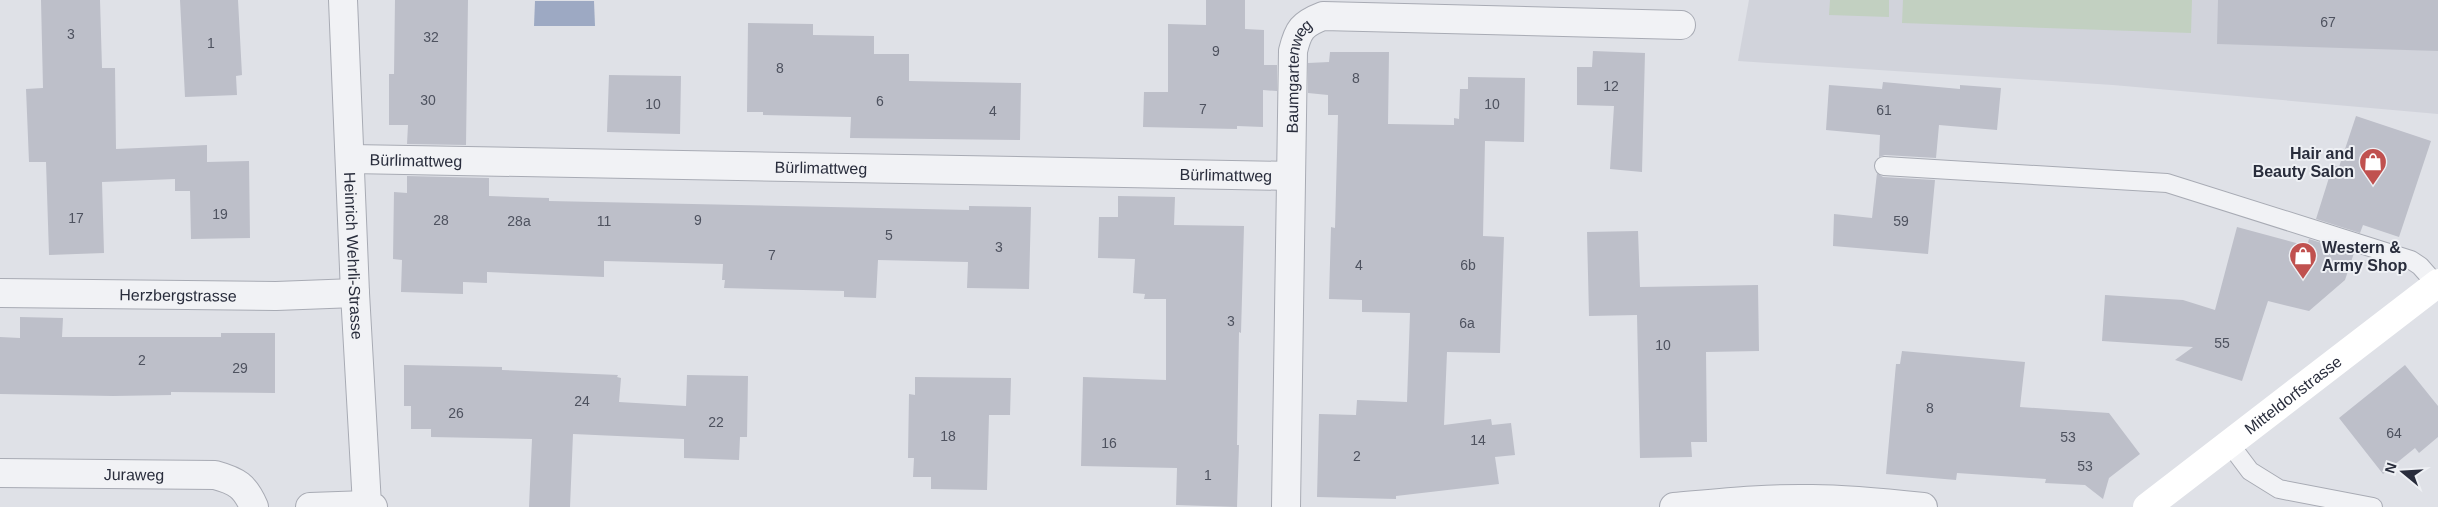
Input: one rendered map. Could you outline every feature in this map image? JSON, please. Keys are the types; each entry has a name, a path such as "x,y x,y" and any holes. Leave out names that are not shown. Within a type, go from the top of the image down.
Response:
{"main road":[{"name":"Mitteldorfstrasse","path":"2147,507 2437,284"}],"street":[{"name":"Heinrich Wehrli-Strasse","path":"343,0 355,293 370,506"},
{"name":"Baumgartenweg","path":"1286,507 1292,51 1297,34 1308,22 1323,16 1681,25"},
{"name":"Bürlimattweg","path":"351,159 1291,176"},
{"name":"Herzbergstrasse","path":"0,293 276,296 355,293"},
{"name":"Juraweg","path":"0,473 215,475 234,480 248,494 254,507"},
{"path":"1674,507 1746,500 1811,499 1864,501 1922,507"},
{"path":"310,507 370,506"}],"lane":[{"path":"1884,166 2167,183 2411,260 2420,266 2437,284"},
{"path":"2229,443 2250,471 2278,489 2373,507"}],"shaded area":[{"path":"1749,0 2438,0 2438,114 2113,85 1738,61"}],"green space":[{"path":"1830,0 1889,0 1889,17 1829,15"},
{"path":"1903,0 2192,0 2191,33 1902,23"}],"water":[{"path":"535,1 594,1 595,26 534,26"}],"building":[{"path":"41,0 100,0 102,68 115,68 116,149 207,145 207,162 249,161 250,238 191,239 190,191 175,191 175,179 102,182 104,253 49,255 46,162 29,162 26,89 43,88"},
{"path":"180,0 238,0 242,75 236,76 237,95 185,97"},
{"path":"395,0 468,0 466,145 407,144 408,125 389,125 389,74 394,74"},
{"path":"1206,0 1245,0 1245,29 1264,30 1264,65 1277,65 1277,91 1263,90 1263,127 1237,126 1237,129 1143,127 1144,92 1168,92 1168,24 1206,25"},
{"path":"2218,0 2438,0 2438,51 2217,44"},
{"path":"748,23 813,24 813,35 874,36 874,54 909,54 909,81 1021,83 1020,140 850,138 851,117 763,115 763,112 747,112"},
{"path":"1593,51 1645,53 1642,172 1610,169 1614,106 1577,105 1577,67 1592,67"},
{"path":"1330,52 1389,52 1388,124 1454,125 1454,118 1459,119 1460,89 1468,89 1468,77 1525,78 1524,142 1485,141 1483,236 1504,237 1500,353 1447,352 1444,425 1491,419 1492,425 1511,423 1515,455 1495,457 1499,484 1396,496 1396,499 1317,497 1319,414 1356,415 1357,400 1407,402 1410,313 1362,312 1362,300 1329,299 1331,227 1335,228 1338,115 1328,115 1328,95 1308,93 1308,63 1329,62"},
{"path":"609,75 681,76 680,134 607,132"},
{"path":"1883,82 1960,89 1960,85 2001,88 1997,130 1939,125 1936,158 1885,155 1879,157 1880,135 1826,130 1829,85 1882,89"},
{"path":"2356,116 2431,141 2399,237 2363,225 2360,233 2316,219 2333,165 2339,167"},
{"path":"1877,173 1883,177 1935,180 1928,254 1833,246 1834,214 1872,218"},
{"path":"407,176 489,178 489,196 549,198 549,201 969,210 969,206 1031,207 1029,289 967,288 968,262 878,260 876,298 844,297 844,291 724,288 725,280 722,280 723,264 604,261 604,277 487,272 487,283 463,282 463,294 401,292 402,260 393,259 394,192 407,193"},
{"path":"1118,196 1175,197 1174,225 1244,226 1241,333 1239,332 1237,507 1176,505 1177,468 1081,466 1083,377 1166,380 1166,299 1144,299 1145,294 1133,293 1135,259 1098,258 1099,217 1118,217"},
{"path":"2237,227 2307,246 2309,239 2354,253 2345,280 2309,311 2268,301 2242,381 2175,360 2193,347 2102,341 2105,295 2183,300 2215,310"},
{"path":"1638,231 1640,287 1758,285 1759,351 1706,352 1707,442 1691,442 1692,457 1640,458 1637,315 1589,316 1587,232"},
{"path":"20,317 63,318 62,337 221,337 221,333 275,333 275,393 171,392 171,395 113,396 0,394 0,337 20,338"},
{"path":"1902,351 2025,362 2020,407 2109,413 2140,454 2109,478 2103,499 2085,485 2045,483 2046,479 1957,473 1956,480 1886,474 1896,364 1900,364"},
{"path":"404,365 502,367 502,370 618,375 617,377 621,378 619,402 686,406 687,375 748,376 747,437 740,437 739,460 684,458 684,439 573,434 570,507 529,507 532,439 431,437 431,429 411,429 411,406 404,406"},
{"path":"2405,365 2438,406 2438,437 2419,453 2415,448 2383,474 2339,418"},
{"path":"915,377 1011,378 1010,415 989,415 987,490 931,489 931,477 913,477 914,458 908,458 909,394 915,395"}],"place":[{"name":"Hair and Beauty Salon","path":"2373,186"},
{"name":"Western & Army Shop","path":"2303,280"}]}
